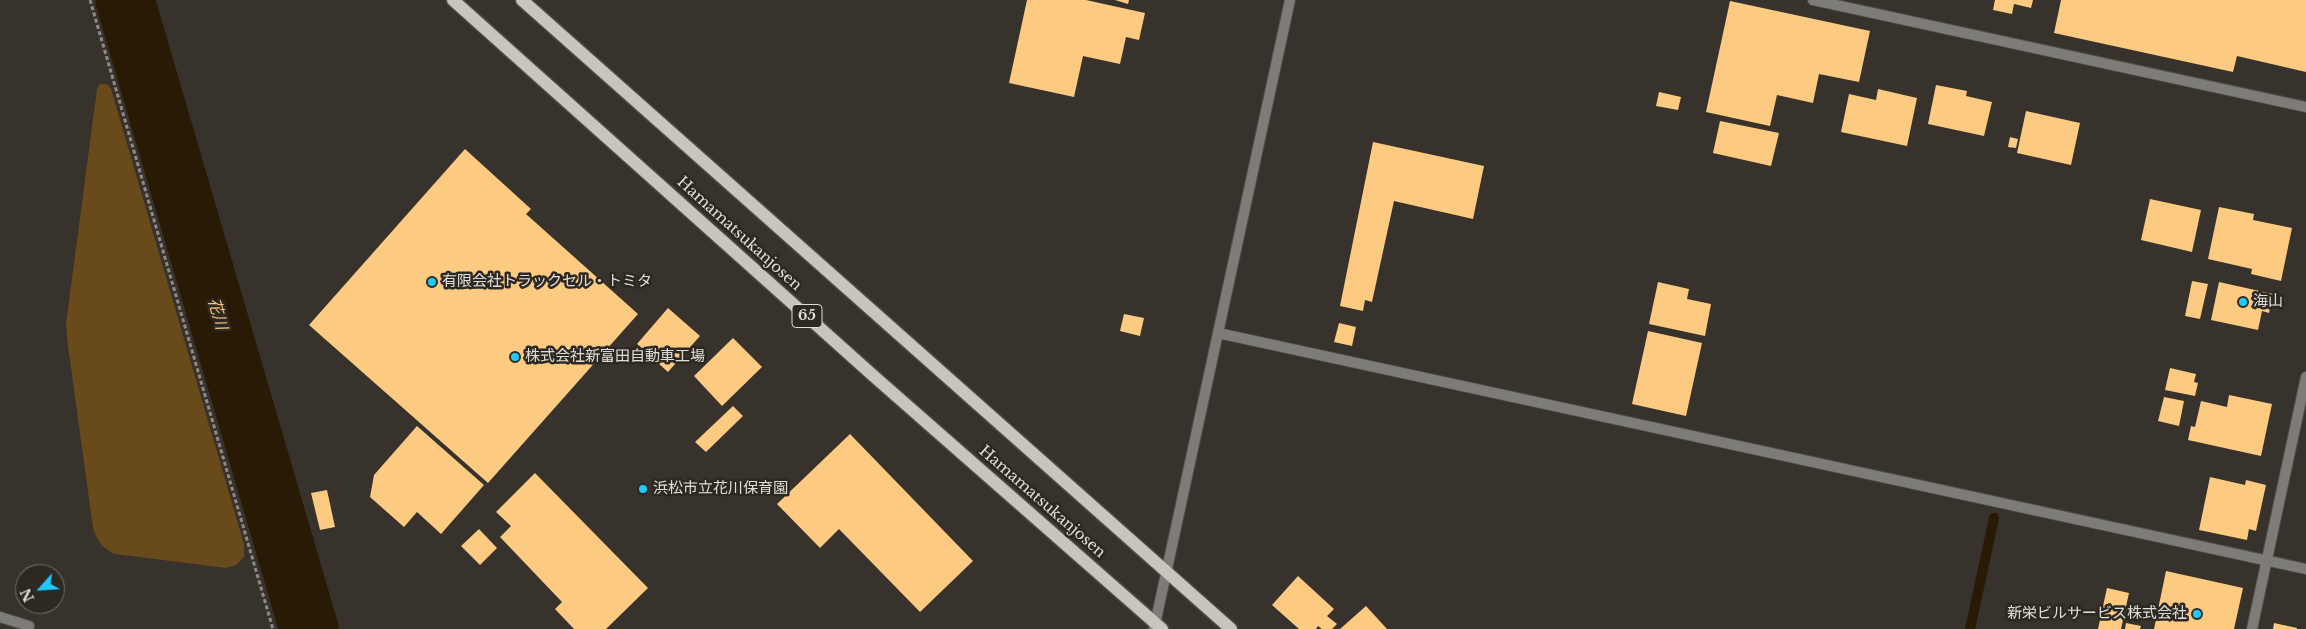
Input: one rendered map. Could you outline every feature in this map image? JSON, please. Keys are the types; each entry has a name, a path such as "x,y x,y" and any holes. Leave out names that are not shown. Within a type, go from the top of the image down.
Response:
{"main road":[{"name":"Hamamatsukanjosen","path":"453,0 1157,627"},
{"name":"Hamamatsukanjosen","path":"522,0 1231,629"}],"street":[{"path":"1157,627 1166,571 1290,0"},
{"path":"1813,0 2306,107"},
{"path":"1218,333 2306,569"},
{"path":"2252,629 2306,376"},
{"path":"0,617 29,626"}],"path":[{"path":"90,0 274,629"}],"shaded area":[{"path":"100,84 107,84 111,89 244,544 244,557 236,565 226,568 115,554 101,544 93,528 66,324 97,89"}],"building":[{"path":"1027,0 1086,0 1145,13 1139,40 1126,37 1120,64 1083,56 1074,97 1009,83"},
{"path":"1115,0 1129,0 1128,4"},
{"path":"1995,0 2033,0 2031,8 2014,4 2012,14 1993,10"},
{"path":"2061,0 2306,0 2306,72 2237,56 2233,72 2054,33"},
{"path":"1730,1 1870,31 1859,82 1819,74 1813,103 1777,95 1770,126 1706,112"},
{"path":"1936,85 1967,91 1966,96 1992,102 1984,136 1928,124"},
{"path":"1878,89 1917,98 1907,146 1841,132 1849,94 1876,100"},
{"path":"1659,92 1681,97 1678,110 1656,106"},
{"path":"2026,111 2080,123 2071,165 2017,153"},
{"path":"1720,121 1779,133 1771,166 1713,153"},
{"path":"2010,137 2018,139 2016,148 2008,147"},
{"path":"1373,142 1484,166 1473,219 1394,201 1372,302 1365,300 1363,311 1340,306"},
{"path":"465,149 531,209 526,214 638,314 488,483 309,325"},
{"path":"2150,199 2201,210 2192,252 2141,240"},
{"path":"2219,207 2254,214 2253,220 2292,228 2281,281 2251,274 2252,269 2208,259"},
{"path":"2192,281 2208,284 2200,319 2185,316"},
{"path":"1658,282 1689,289 1687,299 1711,304 1705,336 1649,324"},
{"name":"海山","path":"2219,282 2273,294 2269,313 2262,311 2258,330 2211,320"},
{"path":"668,308 700,336 668,372 637,344"},
{"path":"1124,314 1144,318 1140,336 1120,331"},
{"path":"1339,323 1356,327 1352,346 1334,342"},
{"path":"1648,331 1702,343 1686,416 1632,404"},
{"path":"733,338 762,367 722,406 694,376"},
{"path":"2170,368 2196,374 2194,382 2198,383 2195,396 2165,390"},
{"path":"2229,395 2272,404 2261,456 2188,440 2191,426 2195,427 2201,401 2227,407"},
{"path":"2164,397 2184,401 2179,426 2158,421"},
{"path":"733,406 743,416 706,452 695,442"},
{"path":"417,426 484,485 441,534 417,512 404,527 370,497 374,475"},
{"path":"850,434 973,561 920,612 839,529 820,548 777,504"},
{"path":"535,473 648,588 606,629 574,629 555,609 562,602 500,537 511,526 496,512"},
{"path":"2210,477 2245,485 2246,480 2266,485 2256,531 2249,529 2247,540 2199,530"},
{"path":"327,490 335,527 320,530 311,493"},
{"path":"479,529 497,548 480,565 461,546"},
{"path":"2166,571 2243,588 2234,629 2154,629"},
{"path":"1298,576 1334,609 1327,616 1337,624 1332,629 1322,629 1318,626 1316,629 1299,629 1272,605"},
{"path":"2107,588 2129,593 2121,629 2098,629"},
{"path":"1366,606 1387,629 1340,629"},
{"path":"2126,623 2141,626 2140,629 2125,629"},
{"path":"2274,623 2297,628 2297,629 2273,629"}],"waterway":[{"name":"花川","path":"125,0 309,629"},
{"path":"1970,629 1994,518"}],"place":[{"name":"有限会社トラックセル・トミタ","path":"432,282"},
{"name":"海山","path":"2243,302"},
{"name":"株式会社新富田自動車工場","path":"515,357"},
{"name":"浜松市立花川保育園","path":"643,489"},
{"name":"新栄ビルサービス株式会社","path":"2197,614"}]}
